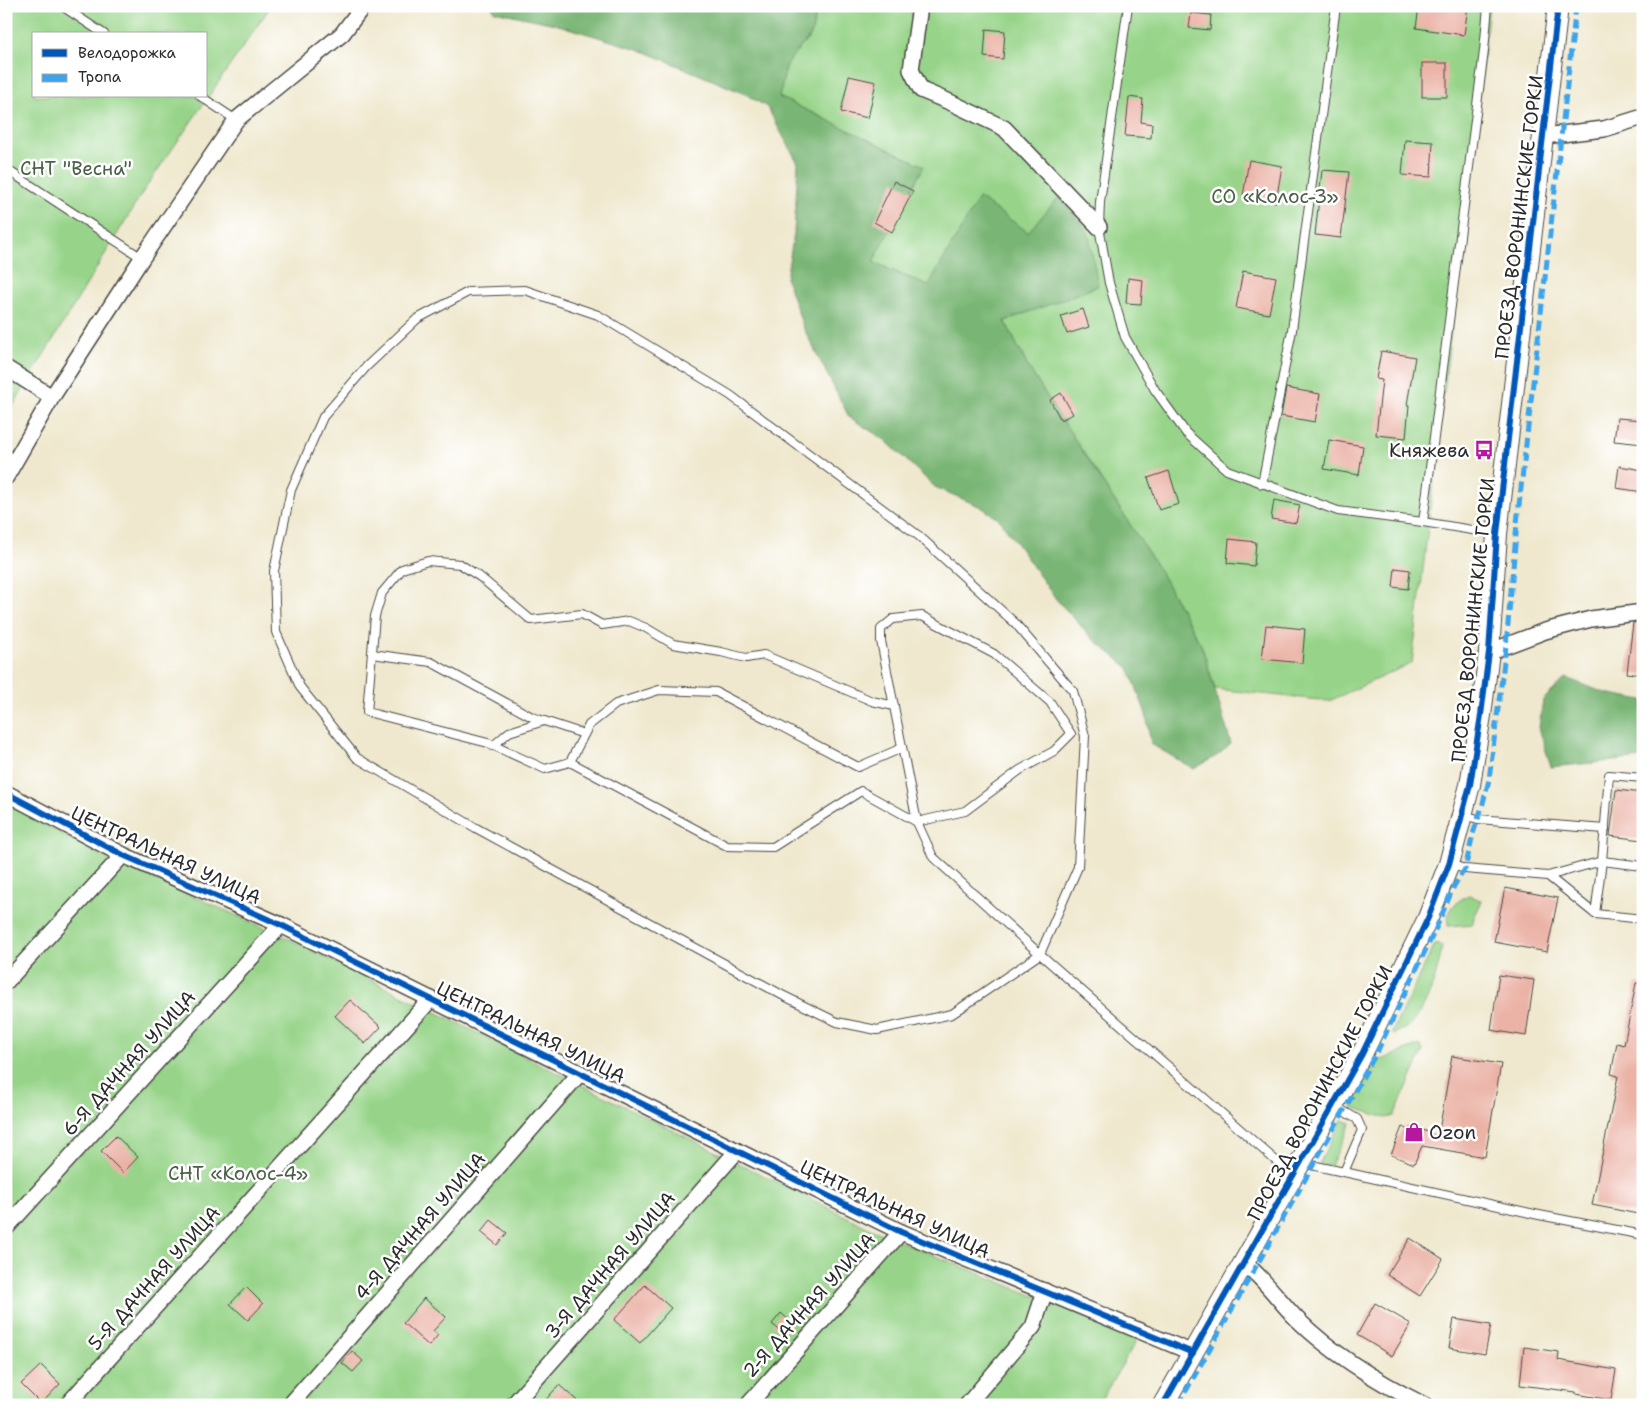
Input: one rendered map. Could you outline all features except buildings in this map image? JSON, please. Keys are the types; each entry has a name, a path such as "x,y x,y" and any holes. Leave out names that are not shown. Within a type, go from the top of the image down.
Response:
{"street":[{"path":"6,476 52,397 142,258 236,120 342,34 364,6"},
{"path":"920,6 911,70 921,90 1004,128 1099,227"},
{"name":"ПРОЕЗД ВОРОНИНСКИЕ ГОРКИ","path":"1164,1405 1362,1054 1417,943 1449,864 1463,815 1472,777 1482,715 1489,652 1497,534 1558,6"},
{"path":"1544,136 1604,129 1643,117"},
{"path":"6,368 52,397"},
{"path":"1489,652 1545,631 1591,619 1643,612"},
{"name":"ЦЕНТРАЛЬНАЯ УЛИЦА","path":"6,793 123,855 281,925 901,1232 1193,1353"},
{"path":"6,982 123,855"},
{"name":"6-Я ДАЧНАЯ УЛИЦА","path":"6,1228 281,925"},
{"name":"5-Я ДАЧНАЯ УЛИЦА","path":"67,1405 431,999"},
{"name":"4-Я ДАЧНАЯ УЛИЦА","path":"290,1405 580,1073"},
{"name":"3-Я ДАЧНАЯ УЛИЦА","path":"514,1405 737,1151"},
{"name":"2-Я ДАЧНАЯ УЛИЦА","path":"748,1405 901,1232"},
{"path":"1244,1263 1254,1270 1298,1320 1342,1356 1386,1386 1424,1405"},
{"path":"966,1405 1033,1327 1045,1291"}],"lane":[{"path":"62,6 101,32"},
{"path":"1128,6 1100,202 1099,227 1109,283 1125,337 1155,390 1186,433 1227,470 1338,511 1497,534"},
{"path":"1262,484 1292,330 1336,6"},
{"path":"1423,522 1484,51 1488,6"},
{"path":"203,98 236,120"},
{"path":"6,169 142,258"},
{"path":"525,290 598,315 730,395 919,536 1015,623 1074,691 1084,736 1078,867 1040,954 952,1014 877,1030 837,1022 782,995 484,832 358,758 300,688 276,632 274,571 292,490 324,417 367,366 417,319 468,292 525,290"},
{"path":"894,706 872,701 764,655 746,658 673,644 646,628 629,621 602,625 582,614 531,620 480,577 460,564 428,561 402,569 382,593 375,616 367,712 493,746 545,769 570,762 727,846 773,848 861,790 917,822 965,812 1020,770 1054,751 1071,734"},
{"path":"1084,736 1071,734 1050,702 994,654 922,616 893,619 881,629 881,641 917,822 933,858 1040,954 1296,1169 1344,1172 1539,1215 1643,1235"},
{"path":"372,654 431,662 532,718 584,734"},
{"path":"570,762 589,725 616,704 659,690 716,692 858,767 902,748"},
{"path":"493,746 509,732 544,722"},
{"path":"1595,914 1610,774 1643,778"},
{"path":"1463,815 1478,820 1604,829"},
{"path":"1449,864 1465,869 1548,876 1602,861 1643,866"},
{"path":"1548,876 1595,914 1643,920"},
{"path":"1333,1104 1356,1119 1362,1130 1344,1172"}],"green space":[{"name":"СНТ \"Весна\"","path":"6,6 271,6 208,97 208,32 32,32 32,98 208,98 144,190 6,417"},
{"path":"492,6 818,6 811,35 787,63 779,97 924,166 873,262 928,286 979,198 1028,232 1059,197 1088,232 1098,286 1005,321 1028,367 1160,571 1202,647 1231,744 1218,755 1194,769 1151,744 1146,714 1129,668 1092,638 1056,599 1000,520 981,507 935,487 885,440 849,417 804,329 786,278 794,234 798,163 767,107 745,94 641,50 555,24 494,11"},
{"name":"СО «Колос-3»","path":"818,6 1489,6 1412,663 1329,701 1215,689 1202,647 1160,571 1028,367 1005,321 1098,286 1028,232 928,286 873,262 923,166 779,97 787,63 811,35"},
{"path":"1566,678 1605,693 1643,700 1643,758 1551,767 1539,728 1543,700"},
{"name":"СНТ «Колос-4»","path":"6,804 107,858 285,937 877,1232 1138,1338 1098,1405 6,1405"},
{"path":"1469,895 1482,901 1474,917 1473,924 1448,926 1449,915 1453,907"},
{"path":"1435,944 1442,946 1435,977 1427,1000 1409,1026 1394,1034 1392,1032"},
{"path":"1420,1045 1423,1051 1394,1116 1386,1118 1352,1107 1376,1062"},
{"path":"1342,1120 1351,1123 1331,1165 1319,1164"}],"marked path":[{"path":"1178,1405 1378,1050 1454,886 1465,869 1489,780 1506,646 1517,523 1576,6"}],"cycle path":[{"path":"1163,1405 1362,1054 1428,918 1449,864 1470,785 1481,715 1489,652 1497,534 1558,6"},
{"path":"6,793 123,855 281,925 901,1232 1193,1353"}],"place":[{"name":"Княжева","path":"1484,450"},
{"name":"Ozon","path":"1414,1132"}]}
